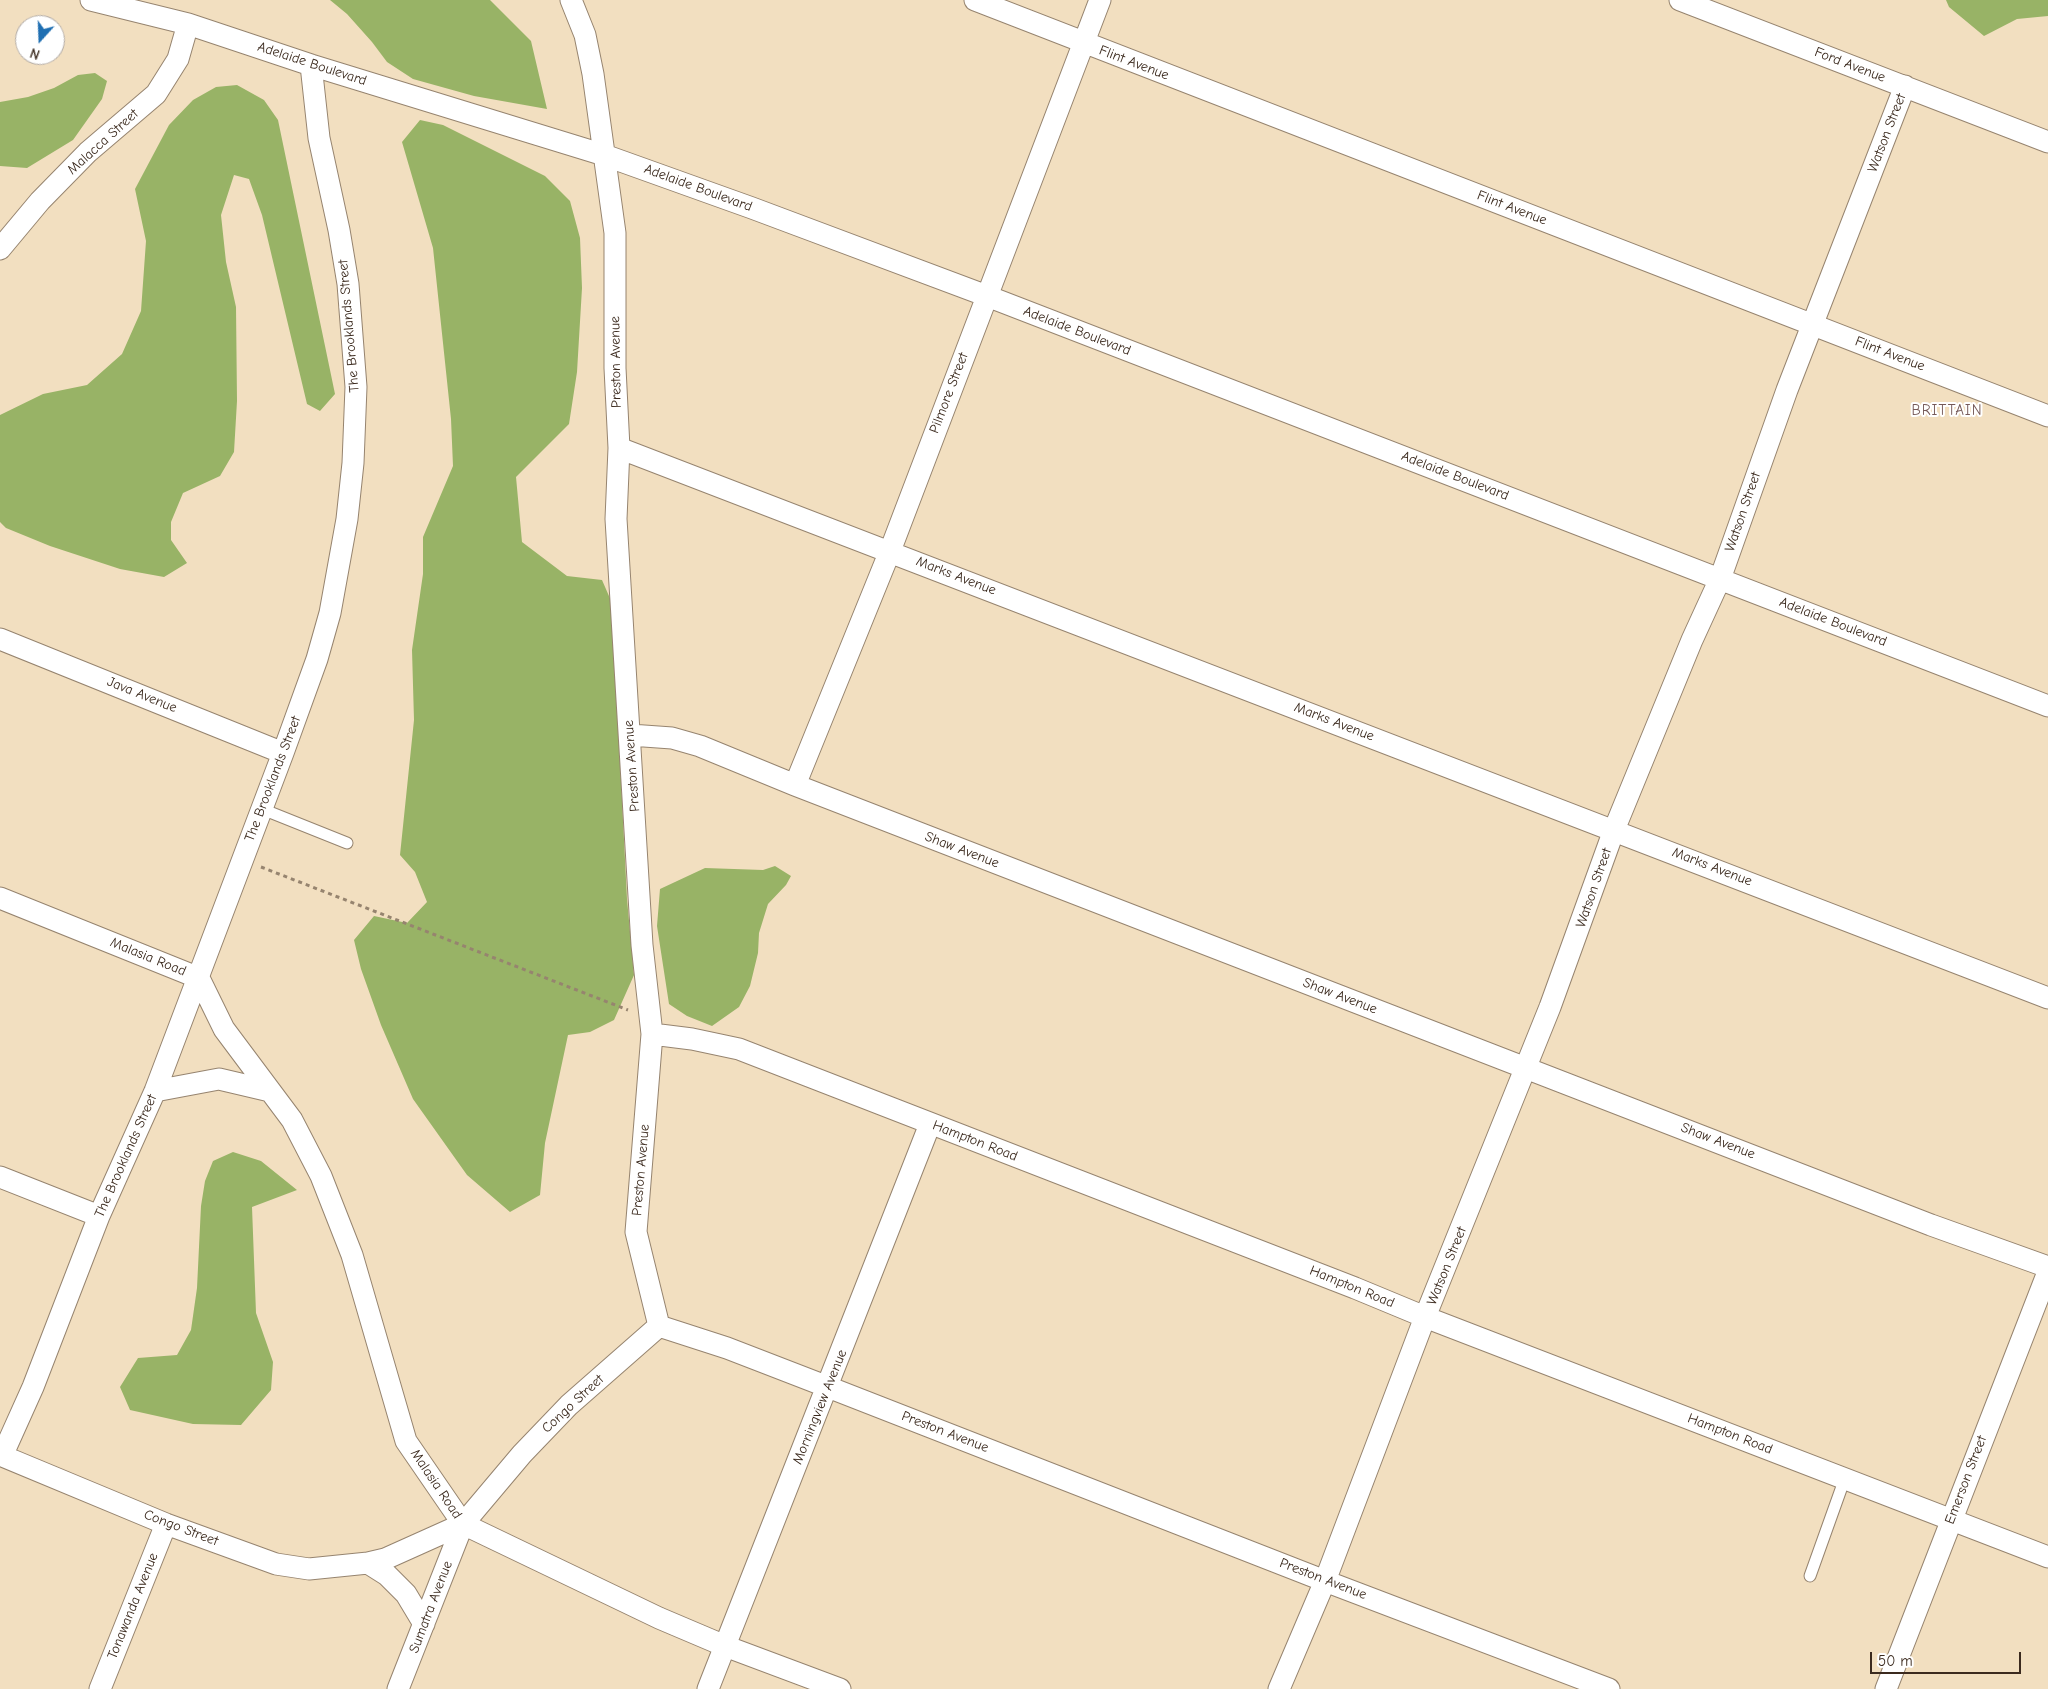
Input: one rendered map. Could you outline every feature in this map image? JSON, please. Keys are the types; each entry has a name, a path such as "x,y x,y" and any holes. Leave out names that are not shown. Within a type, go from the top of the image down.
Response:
{"street":[{"name":"Adelaide Boulevard","path":"91,0 188,24 311,65 604,155 987,296 2048,706"},
{"name":"Preston Avenue","path":"571,0 585,35 604,155 616,256 615,368 619,448 616,520 642,945 652,1026 636,1232 659,1326 727,1348 1325,1581 1609,1689"},
{"name":"Flint Avenue","path":"976,0 1084,44 1814,324 2048,416"},
{"name":"Pilmore Street","path":"795,785 890,551 1100,0"},
{"name":"Ford Avenue","path":"1680,0 2048,142"},
{"name":"Malacca Street","path":"0,249 40,201 88,152 156,94 178,59 188,24"},
{"name":"The Brooklands Street","path":"1,1455 33,1387 99,1216 155,1091 284,754 317,659 330,613 347,519 355,421 354,353 348,284 339,230 319,138 311,65"},
{"name":"Watson Street","path":"1279,1689 1325,1581 1426,1317 1526,1068 1589,904 1614,830 1692,640 1720,579 1744,508 1905,86"},
{"name":"Marks Avenue","path":"619,448 2048,998"},
{"name":"Java Avenue","path":"0,639 284,754"},
{"name":"Shaw Avenue","path":"630,735 672,738 700,746 795,785 1931,1225 2048,1267"},
{"name":"Malasia Road","path":"0,898 199,978 224,1028 292,1120 321,1176 339,1218 352,1256 406,1441 463,1524 659,1618 725,1646 840,1689"},
{"name":"Hampton Road","path":"652,1026 692,1039 739,1049 2048,1557"},
{"path":"155,1091 219,1078 270,1091"},
{"name":"Morningview Avenue","path":"708,1689 930,1124"},
{"path":"0,1177 99,1216"},
{"name":"Emerson Street","path":"1886,1689 1950,1520 2048,1272"},
{"name":"Congo Street","path":"1,1455 166,1524 283,1566 310,1569 368,1563 385,1558 463,1524 522,1454 569,1405 659,1326"},
{"name":"Tonawanda Avenue","path":"100,1689 166,1524"},
{"name":"Sumatra Avenue","path":"398,1689 463,1524"},
{"path":"368,1563 387,1575 406,1594 424,1624"}],"lane":[{"path":"262,809 347,842"},
{"path":"1810,1576 1845,1478"}],"path":[{"path":"242,860 652,1026"}],"green space":[{"path":"330,0 490,0 531,41 547,109 474,96 413,79 387,62 347,14"},
{"path":"1946,0 2048,0 2048,16 2017,19 1984,36 1949,7"},
{"path":"95,73 107,81 102,99 73,140 27,168 0,166 0,102 28,97 54,88 78,75"},
{"path":"237,85 264,100 278,120 335,394 320,411 307,404 262,215 249,179 234,175 221,215 226,262 236,307 237,401 234,452 220,476 183,493 171,522 171,540 187,563 164,577 120,569 50,546 6,528 0,522 0,415 43,394 87,385 122,354 141,311 146,241 135,189 169,125 193,100 216,87"},
{"path":"420,120 443,125 545,176 570,201 580,238 582,288 577,372 569,424 516,477 522,542 567,576 602,580 612,603 627,899 634,975 614,1020 590,1032 568,1035 545,1143 540,1195 510,1212 467,1175 413,1099 381,1025 361,969 354,940 374,916 407,923 427,902 415,872 400,855 414,720 412,650 423,574 423,537 453,466 451,419 433,248 402,142"},
{"path":"775,866 791,876 786,885 768,904 759,933 758,953 750,986 739,1007 712,1026 687,1016 669,1004 657,926 660,889 705,868 763,870"},
{"path":"233,1152 261,1161 297,1190 252,1207 256,1313 273,1362 271,1390 241,1425 193,1424 130,1410 120,1387 138,1358 177,1355 191,1330 197,1288 201,1206 205,1181 213,1161"}],"district":[{"name":"BRITTAIN","path":"1947,411"}]}
